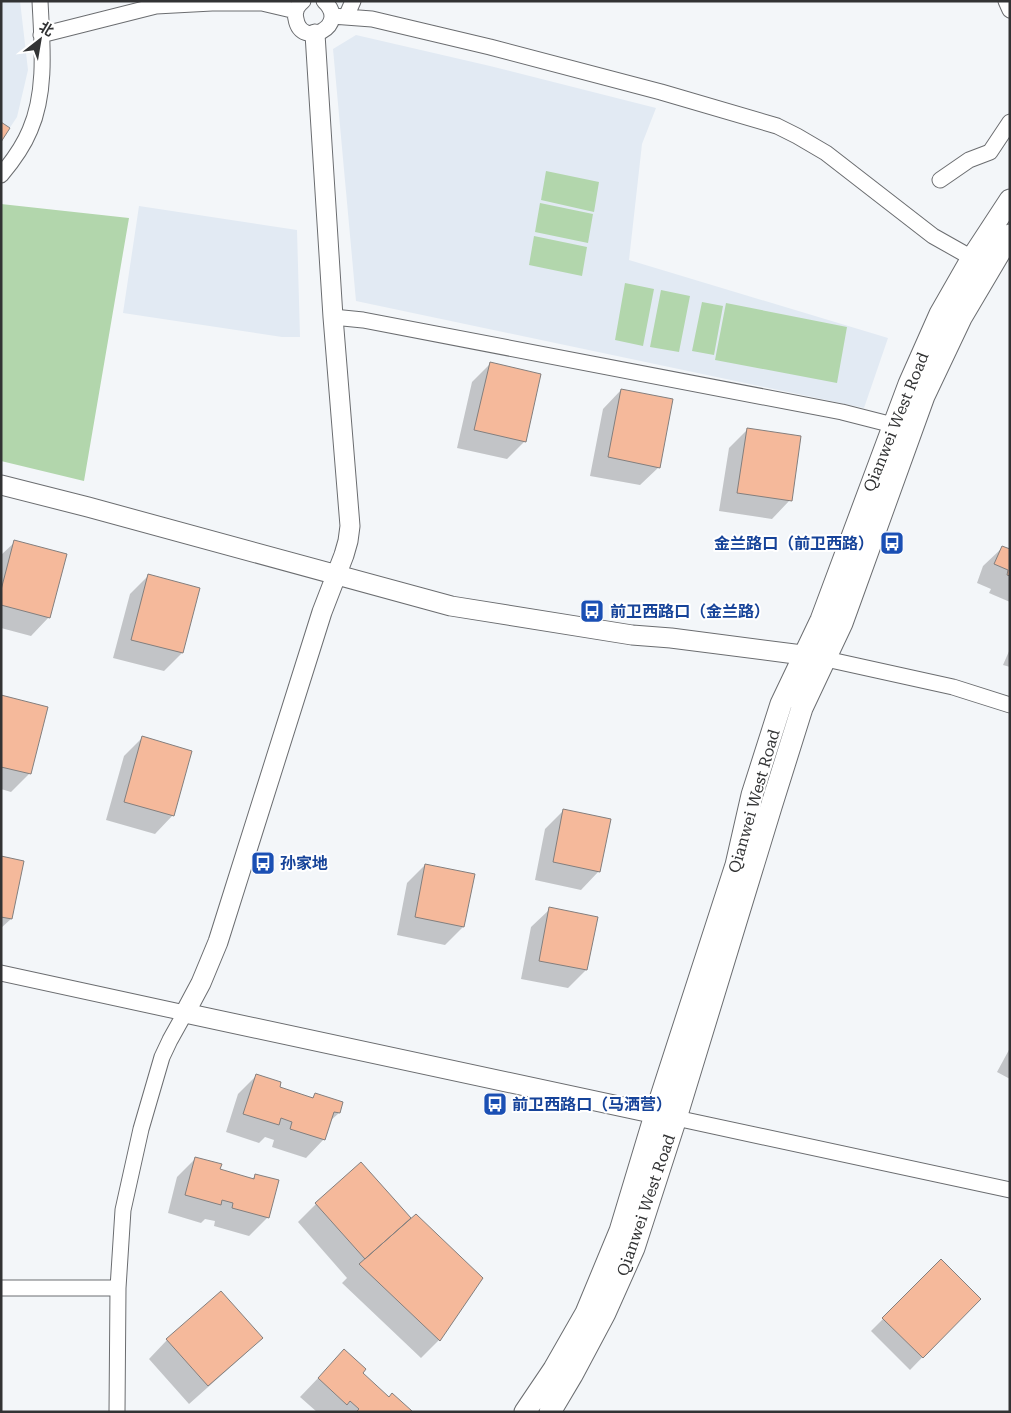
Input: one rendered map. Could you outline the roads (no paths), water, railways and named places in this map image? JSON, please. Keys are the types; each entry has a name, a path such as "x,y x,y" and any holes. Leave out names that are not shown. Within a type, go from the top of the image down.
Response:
{"main road":[{"name":"Qianwei West Road","path":"525,1412 554,1369 586,1313 620,1231 655,1114 736,865 752,795 781,704 821,620 909,384 940,314 972,258 1010,200"},
{"name":"Qianwei West Road","path":"550,1412 605,1313 634,1248 802,708 842,623 924,396 961,318 994,259 1010,235"}],"street":[{"path":"1,176 18,153 30,129 37,106 42,76 40,1"},
{"path":"324,1 339,16 372,19 490,47 661,92 777,126 826,153 933,236 972,258"},
{"path":"42,35 156,6 212,3 262,3 299,6 296,20 301,29 310,34 315,34 325,30 331,21 339,16 353,1"},
{"path":"1006,1 1010,10"},
{"path":"117,1412 118,1288 124,1210 141,1130 162,1057 201,982 218,942 322,612 348,541 350,526 333,317 315,34"},
{"path":"940,180 969,160 990,152 1010,122"},
{"path":"333,317 383,323 842,412 893,425"},
{"path":"1,485 451,606 632,635 671,638 804,655 953,686 1010,705"},
{"path":"1,974 1010,1190"},
{"path":"1,1288 118,1288"}],"place":[{"name":"金兰路口（前卫西路）","path":"892,543"},
{"name":"前卫西路口（金兰路）","path":"592,611"},
{"name":"孙家地","path":"263,863"},
{"name":"前卫西路口（马洒营）","path":"495,1104"}]}
